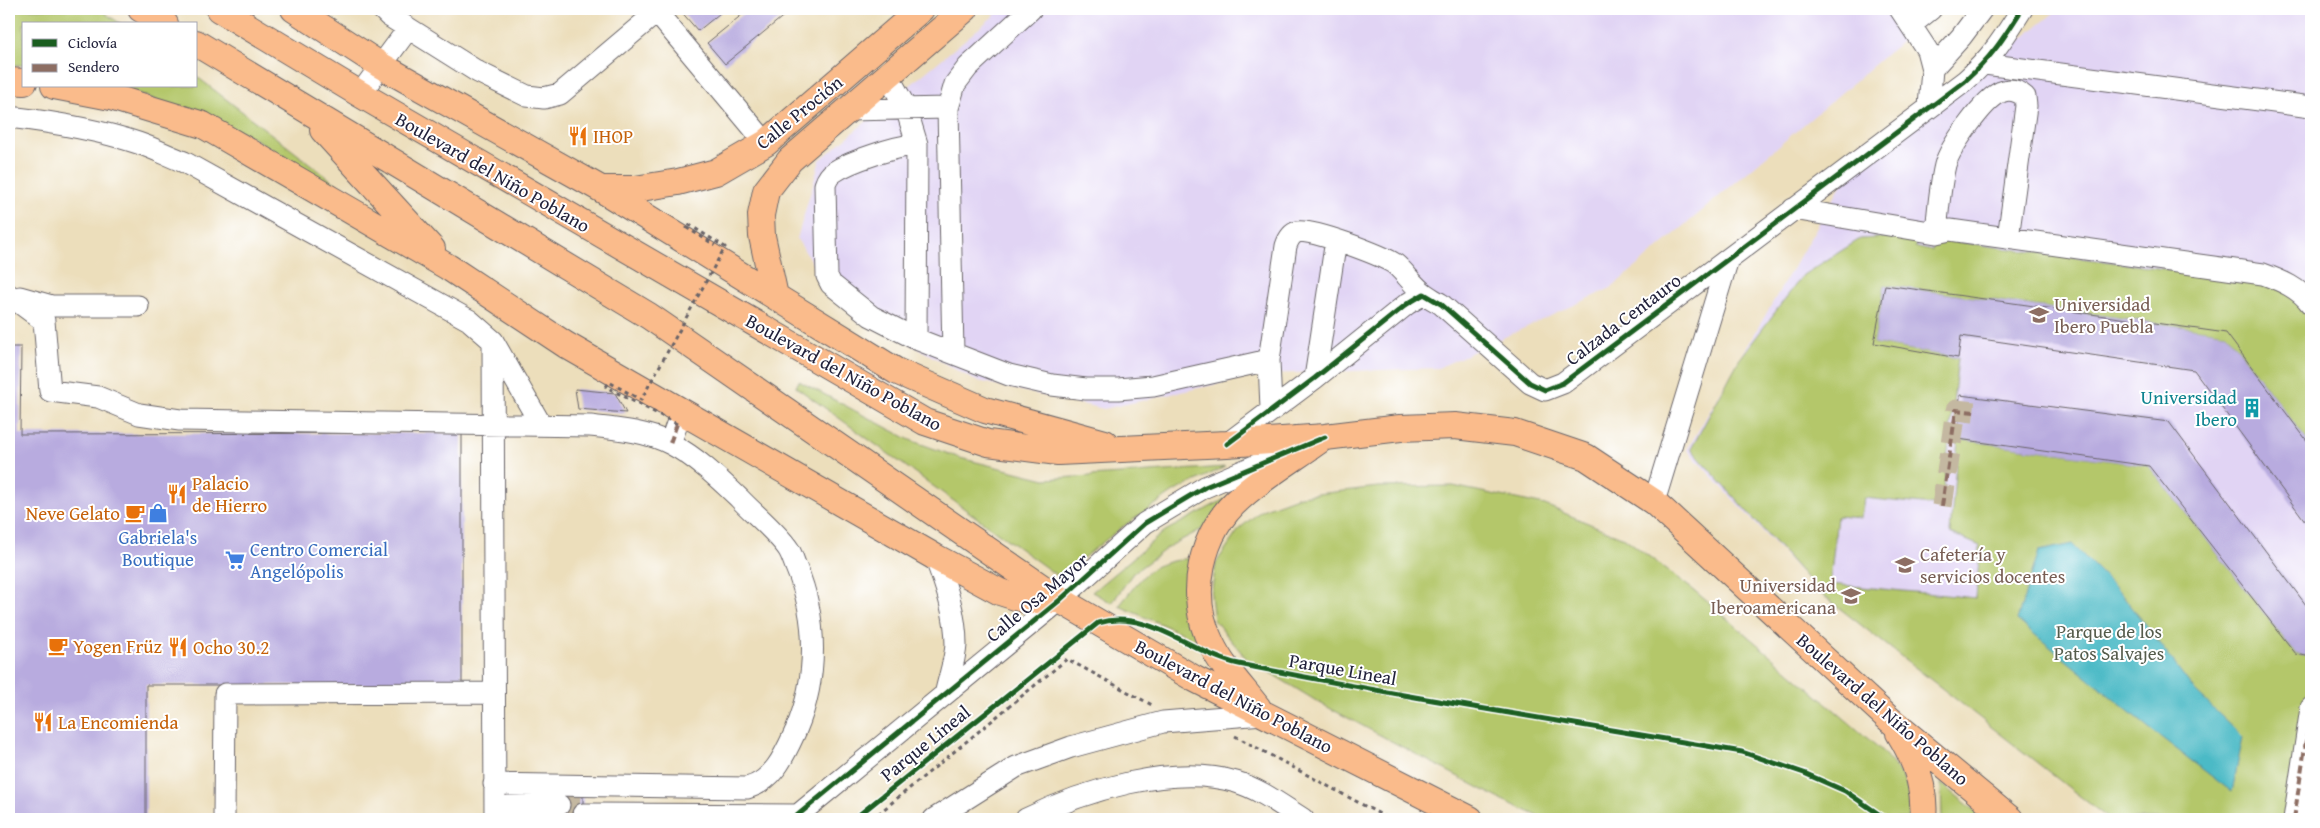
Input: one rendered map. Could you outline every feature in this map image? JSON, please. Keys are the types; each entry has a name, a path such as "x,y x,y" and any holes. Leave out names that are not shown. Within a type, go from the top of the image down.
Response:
{"main road":[{"path":"140,9 162,22"},
{"name":"Boulevard del Niño Poblano","path":"219,9 360,94 925,422 988,444 1058,452 1131,450 1325,437 1400,428 1454,426 1515,433 1586,458 1654,502 1889,719 2010,819"},
{"path":"294,9 380,66 600,190 896,371 985,410 1131,450"},
{"name":"Calle Proción","path":"600,190 635,189 678,182 716,172 766,142 921,9"},
{"name":"Calle Proción","path":"775,296 762,236 761,215 766,191 790,160 966,9"},
{"name":"Boulevard del Niño Poblano","path":"198,44 649,316 1060,600 1195,679 1470,819"},
{"path":"9,81 22,82"},
{"path":"64,88 111,97 202,125 448,267 566,345 935,557 1000,592 1025,600 1060,600"},
{"path":"304,109 448,267"},
{"path":"1263,714 1216,653 1210,642 1201,618 1198,593 1202,559 1220,520 1240,498 1325,437"},
{"path":"1889,719 1909,750 1916,767 1924,805 1923,819"}],"street":[{"path":"382,9 408,29 478,72 527,96 544,98 560,94 655,11 766,142"},
{"path":"953,353 948,108 955,84 968,67 1031,9"},
{"path":"1929,107 1932,69 1927,50 1906,17 1931,9"},
{"path":"1932,69 1961,37 1982,9"},
{"name":"Calzada Centauro","path":"1269,360 1286,246 1289,238 1297,232 1306,230 1378,256 1394,264 1424,294 1441,304 1530,383 1546,390 1563,384 1985,64 2001,44 2022,9"},
{"path":"360,94 408,29"},
{"path":"1985,64 2311,107"},
{"path":"888,76 906,108 917,144 916,339"},
{"path":"1941,228 1946,163 1969,125 1992,98 2007,90 2019,92 2025,98 2026,106 2008,238"},
{"path":"848,110 948,108"},
{"path":"9,117 50,122 97,132 138,143 184,162 469,320 493,341 541,425"},
{"path":"917,144 870,156 834,172 828,178 825,185 827,276 831,284 871,316 916,339 1009,375 1052,385 1102,389 1153,386 1269,360 1271,409"},
{"path":"1801,203 1941,228 2263,274 2284,282 2304,294 2311,304"},
{"path":"916,240 951,240"},
{"path":"1315,378 1336,240"},
{"path":"1654,502 1728,259"},
{"path":"1227,444 1271,409 1315,378 1407,304 1424,294"},
{"path":"9,295 44,321 50,391 98,397 139,414 180,420 590,426 637,432 674,434 789,550 802,582 810,615 813,648 807,695 802,716 788,747 770,776 760,784 747,788 494,784"},
{"path":"9,295 52,306 138,306"},
{"path":"493,341 494,784 497,817"},
{"name":"Calle Osa Mayor","path":"802,814 946,691 1060,600 1145,523 1204,487 1325,437"},
{"path":"935,557 949,593 956,646 946,691"},
{"path":"224,819 224,694 494,693"},
{"path":"2294,819 2311,708"},
{"path":"934,819 1016,767 1071,747 1163,722 1263,714"},
{"path":"1031,818 1084,795 1155,778 1193,776 1237,782 1302,819"},
{"path":"497,817 508,806 559,810"},
{"path":"583,810 716,818 802,814"}],"path":[{"path":"674,434 606,387 609,382 641,400 724,247 688,224 687,228 715,245"},
{"path":"872,819 1067,660 1158,708"},
{"path":"1233,735 1389,819"}],"shaded area":[{"path":"1002,9 1940,9 1611,288 1438,368 1262,374 1104,409 974,380 838,303 797,239 820,160"},
{"name":"Universidad Ibero Puebla","path":"2059,9 2311,9 2311,819 2109,819 1820,593 1687,450 1844,180"}],"green space":[{"path":"9,9 99,9 118,22 22,22 22,65 9,65"},
{"path":"198,78 370,210 254,138 124,88 198,88"},
{"name":"Parque de los Patos Salvajes","path":"1919,235 1915,247 1932,251 1935,239 2280,284 2311,320 2311,446 2226,333 1885,285 1874,343 1958,358 1942,506 1864,498 1861,518 1837,516 1830,584 1976,598 1980,546 1950,533 1958,439 2149,466 2296,654 2311,657 2311,819 2109,819 1820,593 1691,449 1739,360 1803,275 1860,239"},
{"path":"799,381 910,440 960,458 1045,479 1225,467 1175,491 1121,528 1059,577 796,387"},
{"path":"1453,486 1545,505 1626,539 1696,592 1880,749 1904,780 1909,797 1908,819 1545,819 1500,799 1318,702 1246,658 1214,620 1211,596 1216,563 1240,528 1262,510 1300,496 1378,487"},
{"path":"1227,498 1204,528 1170,546 1133,573 1112,603 1092,592 1165,531"},
{"path":"1192,558 1198,640 1119,606 1135,585 1156,567 1177,560"},
{"path":"1941,783 1985,819 1942,819"}],"water":[{"path":"2072,544 2122,594 2195,691 2243,737 2232,792 2149,728 2017,620 2039,551"}],"building":[{"path":"679,9 725,9 698,31"},
{"path":"749,9 792,9 725,64 707,43"},
{"name":"Universidad Ibero","path":"1885,285 2226,333 2311,446 2311,529 2194,370 1961,336 1958,358 1874,343"},
{"name":"Centro Comercial Angelópolis","path":"9,347 21,347 20,434 462,433 462,685 146,685 146,819 9,819"},
{"path":"575,389 615,393 626,413 578,409"},
{"name":"Universidad Ibero","path":"1960,395 2169,422 2306,605 2311,605 2311,657 2296,654 2149,466 1958,439"},
{"path":"559,796 583,796 583,819 559,819"}],"tunnel":[{"path":"1942,506 1956,410 1974,412"},
{"path":"559,805 583,806"}],"marked path":[{"path":"1942,506 1956,410 1974,412"},
{"path":"670,443 677,424"},
{"path":"2294,819 2311,708"}],"cycle path":[{"path":"1227,444 1315,378 1407,304 1424,294 1441,304 1530,383 1545,390 1563,383 1965,81 1983,64 2009,30 2022,9"},
{"path":"793,819 1060,600 1145,523 1205,487 1325,437"},
{"name":"Parque Lineal","path":"854,819 1098,623 1117,620 1135,622 1152,627 1221,659 1239,664 1428,699 1742,752 1804,773 1845,791 1886,819"}],"place":[{"name":"IHOP","path":"578,136"},
{"name":"Universidad Ibero Puebla","path":"2039,315"},
{"name":"Universidad Ibero","path":"2252,408"},
{"name":"Palacio de Hierro","path":"177,494"},
{"name":"Neve Gelato","path":"135,513"},
{"name":"Gabriela's Boutique","path":"158,513"},
{"name":"Centro Comercial Angelópolis","path":"235,560"},
{"name":"Cafetería y servicios docentes","path":"1905,565"},
{"name":"Universidad Iberoamericana","path":"1851,596"},
{"name":"Yogen Früz","path":"58,646"},
{"name":"Ocho 30.2","path":"178,647"},
{"name":"La Encomienda","path":"43,722"}]}
